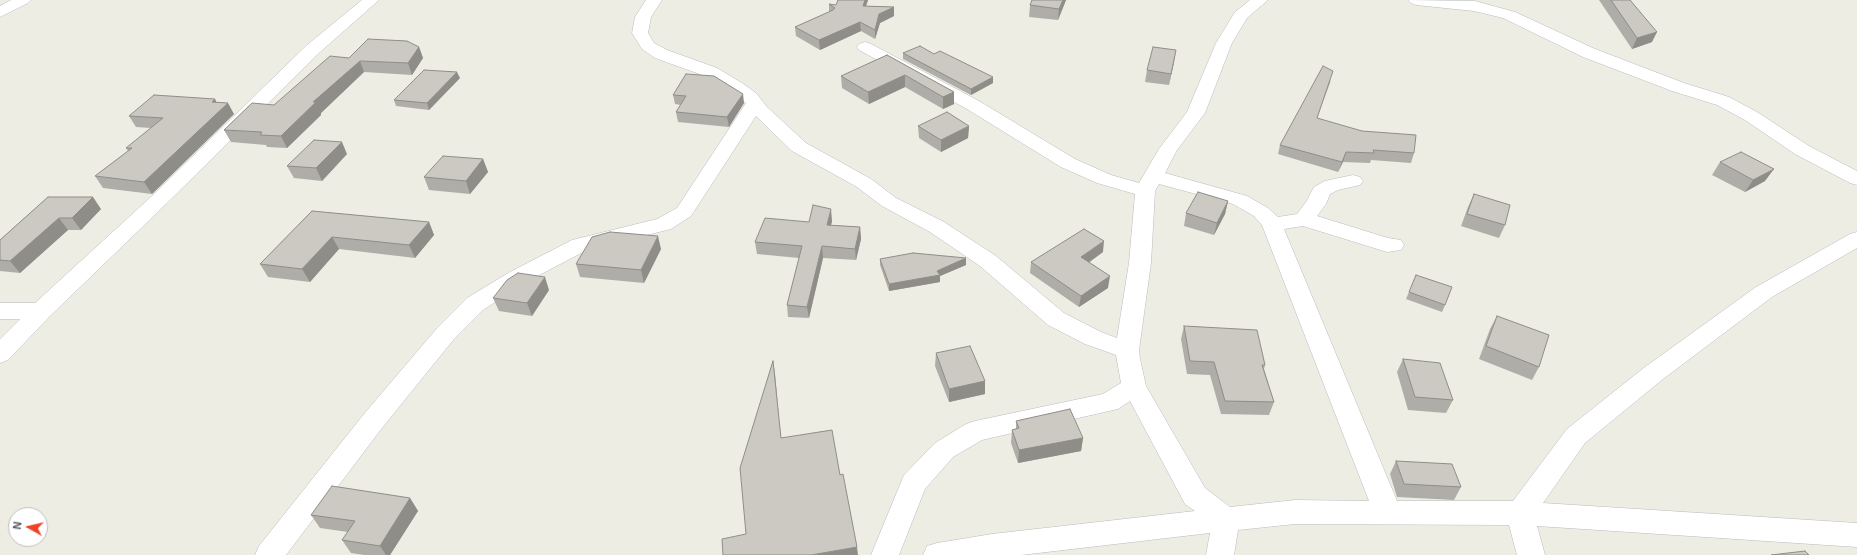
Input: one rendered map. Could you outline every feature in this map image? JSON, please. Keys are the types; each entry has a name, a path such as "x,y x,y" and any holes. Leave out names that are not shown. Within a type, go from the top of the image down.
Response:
{"street":[{"path":"1,11 23,0"},
{"path":"0,354 41,311 159,200 313,49 371,0"},
{"path":"654,0 643,17 640,33 648,46 661,54 711,72 736,87 750,97 800,147 864,183 888,202 937,227 988,261 1056,319 1093,338 1128,350"},
{"path":"1226,520 1195,496 1170,449 1134,388 1128,359 1128,350 1149,184 1168,149 1196,113 1224,43 1241,15 1260,0"},
{"path":"1416,0 1475,6 1509,15 1589,53 1678,87 1723,101 1752,116 1802,150 1857,179"},
{"path":"865,47 973,105 1068,163 1104,179 1149,184 1240,200 1261,212 1272,225 1388,512"},
{"path":"269,555 373,421 446,333 475,304 518,277 580,245 664,224 684,212 755,103"},
{"path":"1304,219 1316,204 1321,191 1332,185 1353,181"},
{"path":"1272,225 1304,219 1387,245 1393,245"},
{"path":"1520,513 1576,436 1654,373 1764,292 1857,240"},
{"path":"0,311 41,311"},
{"path":"885,555 914,484 944,450 975,431 1109,402 1134,388"},
{"path":"937,555 992,546 1295,512 1520,513 1857,535"},
{"path":"1520,513 1531,555"},
{"path":"1220,555 1226,520"}],"building":[{"path":"838,0 865,0 863,6 894,7 879,14 875,30 860,22 819,40 795,27 833,10 835,8 829,4 836,5"},
{"path":"1032,0 1063,0 1059,9 1030,5"},
{"path":"1611,0 1630,0 1657,32 1637,38"},
{"path":"368,39 407,41 419,47 408,63 360,61 313,102 316,102 281,136 260,135 262,132 224,130 252,103 274,105 330,56 349,58"},
{"path":"920,46 934,54 940,51 993,77 971,89 903,53"},
{"path":"1153,47 1176,50 1171,74 1147,70"},
{"path":"887,55 954,92 943,97 905,75 868,92 841,76"},
{"path":"1323,66 1333,71 1317,118 1362,131 1416,135 1414,153 1373,150 1374,153 1346,152 1342,162 1280,145"},
{"path":"424,70 457,72 427,103 394,100"},
{"path":"686,74 714,76 743,94 727,117 676,112 686,96 673,95"},
{"path":"154,95 215,99 212,102 228,103 144,182 95,176 132,148 126,148 163,118 129,116"},
{"path":"947,112 969,126 941,140 918,126"},
{"path":"314,140 342,142 316,168 287,166"},
{"path":"1741,152 1774,169 1753,180 1720,162"},
{"path":"443,156 483,159 466,181 424,177"},
{"path":"1198,192 1228,201 1217,223 1186,213"},
{"path":"1474,194 1510,205 1505,225 1467,214"},
{"path":"48,197 93,197 72,218 59,218 10,261 0,260 0,240"},
{"path":"813,205 831,209 827,225 860,227 855,249 822,246 807,307 787,305 802,246 755,242 765,218 809,222"},
{"path":"312,211 429,222 409,245 332,237 302,269 260,264"},
{"path":"1084,229 1104,241 1081,257 1110,276 1081,296 1031,262"},
{"path":"610,232 658,236 641,270 576,264 592,237"},
{"path":"913,253 966,258 937,271 940,275 889,284 880,259"},
{"path":"518,273 545,277 527,303 493,298 507,280"},
{"path":"1416,275 1452,287 1445,305 1409,292"},
{"path":"1497,316 1549,335 1539,367 1486,346"},
{"path":"1184,326 1257,330 1265,365 1262,365 1274,402 1225,401 1214,362 1190,361"},
{"path":"970,346 985,381 949,389 936,353"},
{"path":"1403,359 1440,363 1453,400 1415,397"},
{"path":"773,361 781,438 832,430 840,475 843,474 857,547 811,555 723,555 722,539 746,534 740,468"},
{"path":"1070,409 1083,438 1019,450 1012,430 1019,428 1016,421"},
{"path":"1396,461 1452,464 1461,487 1404,484"},
{"path":"332,486 410,498 380,546 342,540 355,521 311,515"},
{"path":"1805,551 1809,555 1771,555"}]}
